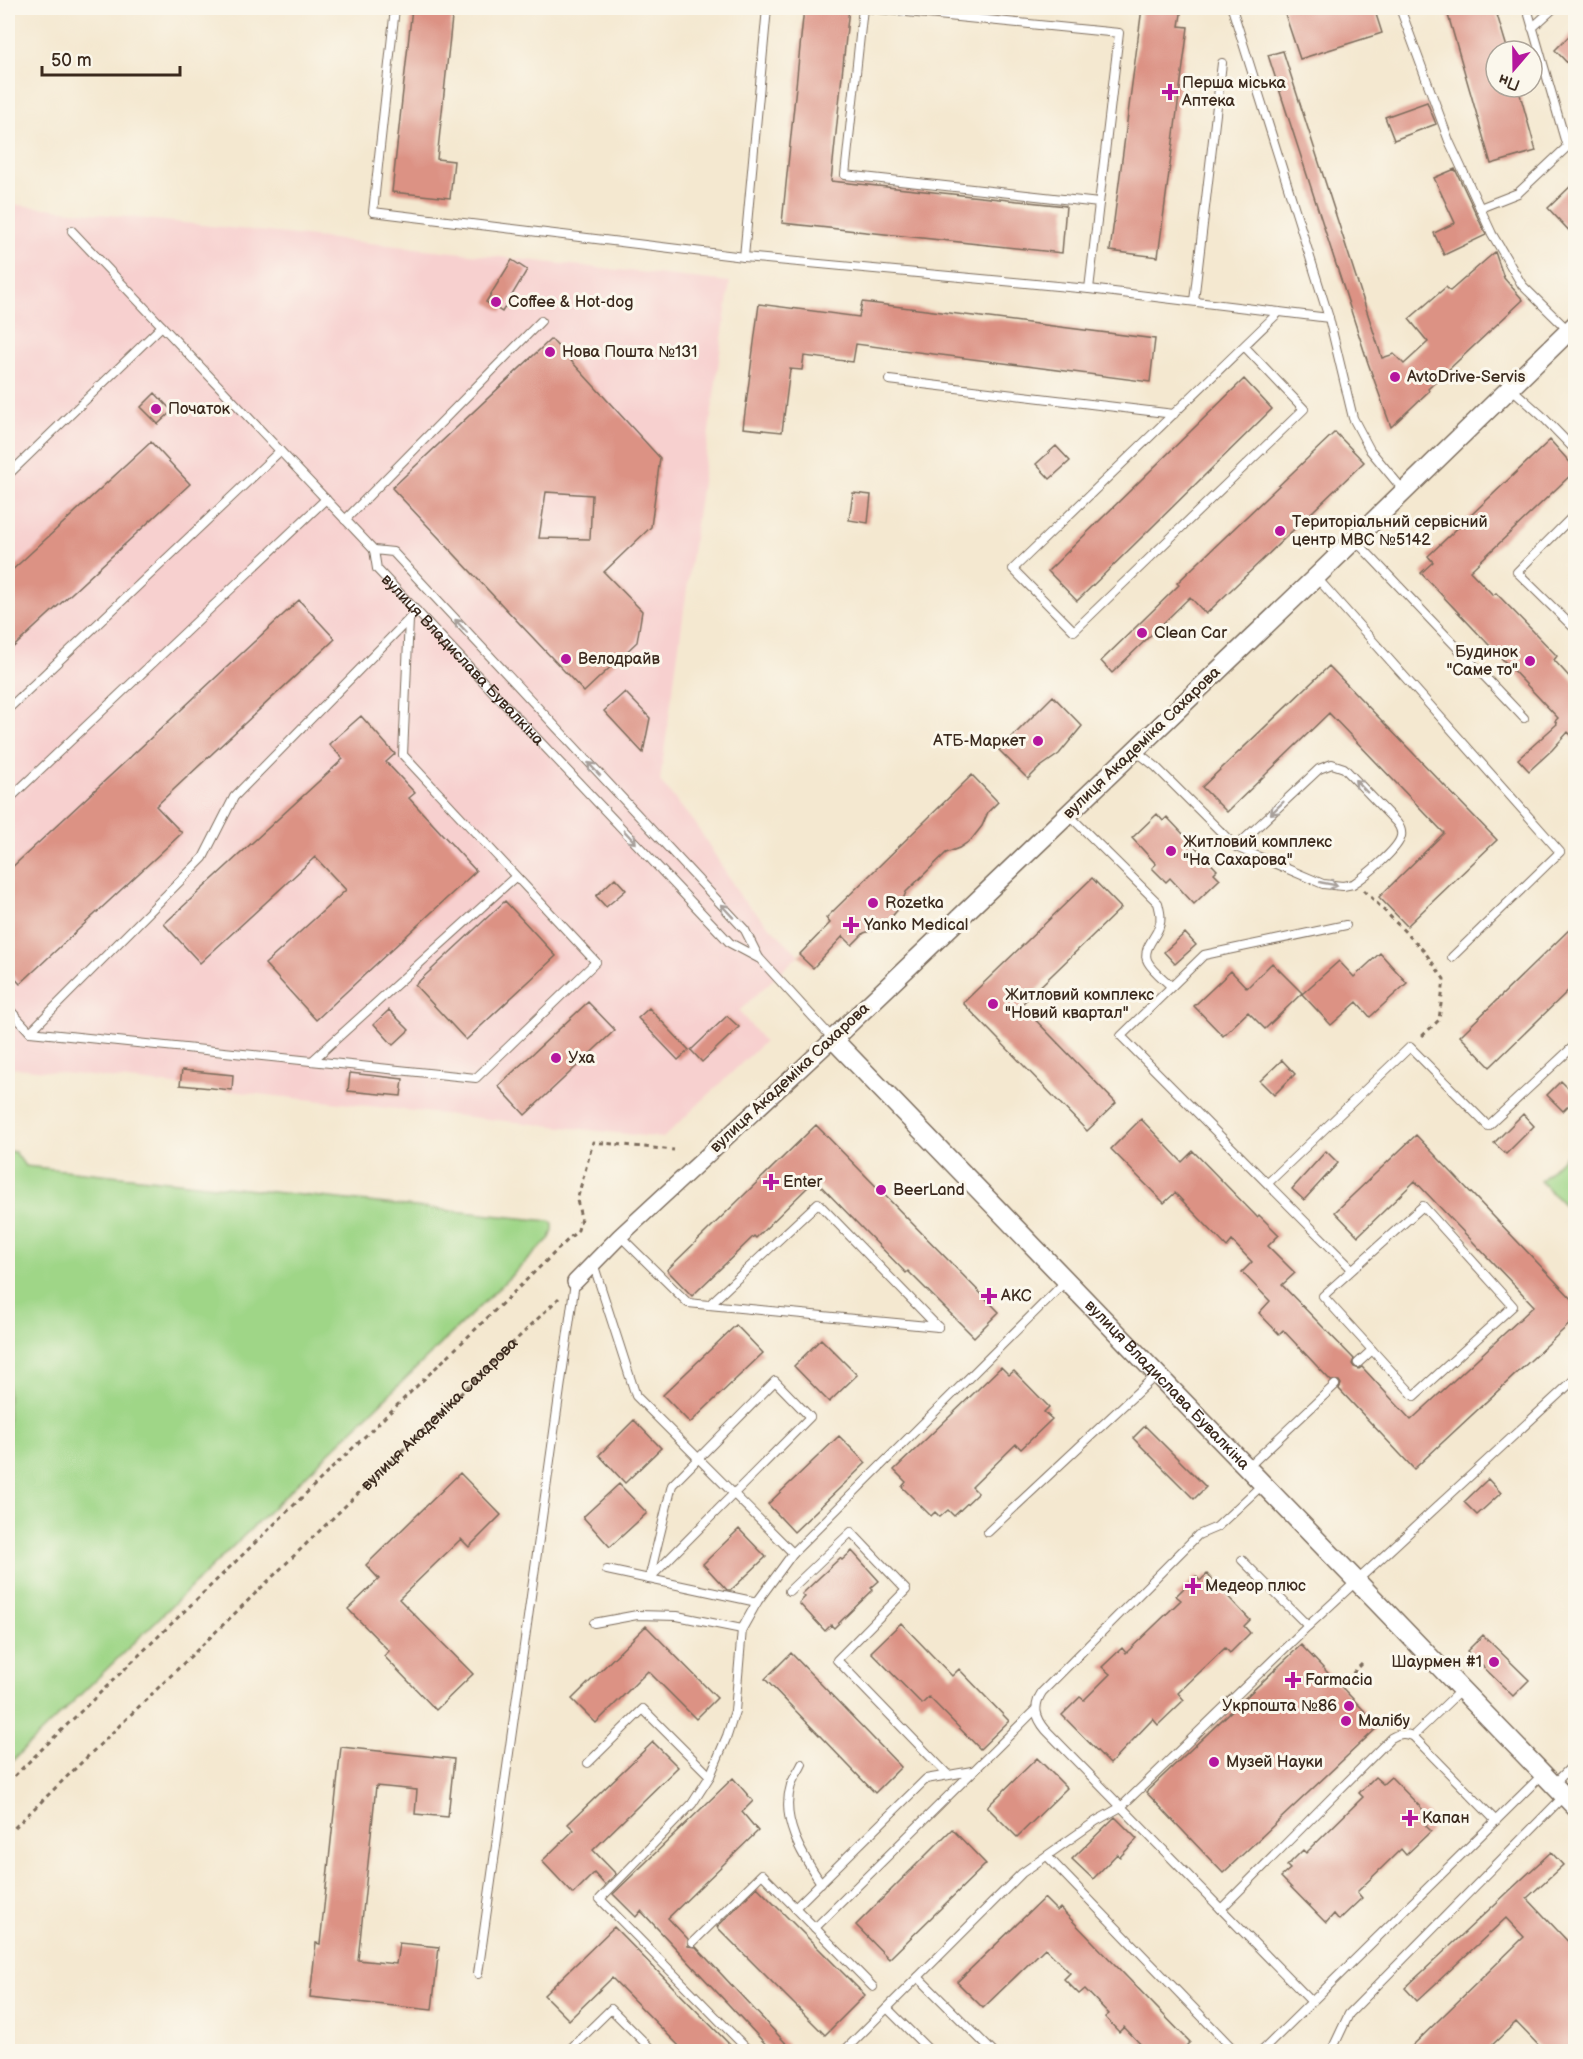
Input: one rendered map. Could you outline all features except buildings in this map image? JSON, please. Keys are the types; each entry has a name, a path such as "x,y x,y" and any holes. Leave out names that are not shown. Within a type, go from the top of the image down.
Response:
{"street":[{"name":"вулиця Академіка Сахарова","path":"575,1282 620,1236 833,1039 1316,577 1510,387 1573,331"},
{"name":"вулиця Владислава Бувалкіна","path":"833,1039 1559,1791"}],"lane":[{"path":"395,8 374,212 744,257 1089,289 1329,318"},
{"path":"744,257 767,8"},
{"path":"1089,289 1100,203 1119,33 865,8 845,175 1100,203"},
{"path":"1232,8 1329,318 1353,418 1370,450 1404,491"},
{"path":"1400,8 1449,141 1492,234 1522,285 1573,331"},
{"path":"1527,8 1567,147"},
{"path":"1533,28 1554,8"},
{"path":"1194,301 1222,63"},
{"path":"1480,208 1518,193 1575,139"},
{"path":"72,231 374,550"},
{"path":"1244,346 1304,409 1074,632 1013,569 1279,312"},
{"path":"345,520 541,321"},
{"path":"8,475 162,326"},
{"path":"889,380 1174,414"},
{"path":"1510,387 1575,451"},
{"path":"8,709 280,451"},
{"path":"8,800 326,499"},
{"path":"1575,513 1517,572 1575,630"},
{"path":"1354,539 1524,718"},
{"name":"вулиця Владислава Бувалкіна","path":"760,959 730,944 377,569 374,550 393,552 745,930 760,959 833,1039"},
{"path":"1316,577 1560,852 1452,957"},
{"path":"30,1032 203,858 234,797 417,611"},
{"path":"8,1008 30,1032 476,1078 596,962 403,755 409,619"},
{"path":"1135,750 1155,766 1236,847 1323,884 1343,886 1356,882 1396,847 1402,835 1397,823 1344,768 1332,764 1319,769 1236,847"},
{"path":"1068,814 1158,903 1161,914 1160,926 1146,957 1171,986"},
{"path":"312,1061 515,877"},
{"path":"1346,925 1204,955 1121,1036 1353,1269"},
{"path":"1268,1183 1410,1047 1488,1126 1575,1044"},
{"path":"620,1236 688,1303 938,1327 818,1203 709,1305"},
{"path":"1423,1206 1514,1306 1414,1396 1323,1296 1353,1269 1423,1206"},
{"path":"594,1263 636,1396 793,1553"},
{"path":"750,2052 600,1899 692,1804 710,1776 735,1711 742,1629 757,1602 793,1553 1067,1280"},
{"path":"478,1974 575,1282"},
{"path":"1358,1363 1372,1350"},
{"path":"988,1532 1157,1374"},
{"path":"843,2052 1022,1873 1096,1821 1122,1807 1308,1626 1575,1378"},
{"path":"775,1381 810,1417 649,1579 672,1485 775,1381"},
{"path":"1248,1467 1335,1385"},
{"path":"1263,1484 1217,1527 1198,1535 1042,1692 1036,1709 1039,1722 1046,1730 1311,2001"},
{"path":"789,1591 850,1532 906,1590 837,1660 948,1775"},
{"path":"1242,1560 1308,1626"},
{"path":"607,1570 757,1602"},
{"path":"594,1623 637,1616 676,1616 742,1629"},
{"path":"1413,1737 1461,1689"},
{"path":"588,1763 643,1709 710,1776"},
{"path":"815,1928 1036,1709"},
{"path":"1221,1909 1391,1738 1398,1734 1406,1733 1413,1737 1496,1821"},
{"path":"1331,2052 1349,2014 1559,1791 1575,1762"},
{"path":"802,1764 791,1785 788,1804 792,1831 804,1857 821,1882"},
{"path":"795,1908 926,1779 974,1771"},
{"path":"1261,2052 1496,1821 1559,1791"},
{"path":"1047,1856 1236,2052"},
{"path":"693,1942 762,1874 873,1987"},
{"path":"918,1977 993,2052"},
{"path":"887,2008 931,2052"},
{"path":"567,2052 611,2009 654,2052"}],"path":[{"path":"1356,882 1424,951 1444,980 1439,1020 1410,1047"},
{"path":"8,1782 578,1230 581,1218 577,1200 593,1142 674,1150"},
{"name":"вулиця Академіка Сахарова","path":"8,1834 575,1282"},
{"path":"1340,1686 1362,1664"}],"shaded area":[{"name":"Початок","path":"8,204 730,282 660,781 697,826 742,899 799,955 739,1011 764,1042 663,1138 8,1067"}],"green space":[{"path":"1575,1146 1575,1216 1540,1181"},
{"path":"8,1151 15,1152 25,1166 549,1221 553,1224 553,1231 550,1238 8,1765"}],"place":[{"name":"Перша міська Аптека","path":"1170,92"},
{"name":"Coffee & Hot-dog","path":"496,302"},
{"name":"Нова Пошта №131","path":"550,352"},
{"name":"AvtoDrive-Servis","path":"1395,377"},
{"name":"Початок","path":"156,409"},
{"name":"Територіальний сервісний центр МВС №5142","path":"1280,531"},
{"name":"Clean Car","path":"1142,633"},
{"name":"Велодрайв","path":"566,659"},
{"name":"Будинок \"Саме то\"","path":"1530,661"},
{"name":"АТБ-Маркет","path":"1038,741"},
{"name":"Житловий комплекс \"На Сахарова\"","path":"1171,851"},
{"name":"Rozetka","path":"873,903"},
{"name":"Yanko Medical","path":"851,925"},
{"name":"Житловий комплекс \"Новий квартал\"","path":"993,1004"},
{"name":"Уха","path":"556,1058"},
{"name":"Enter","path":"771,1182"},
{"name":"BeerLand","path":"881,1190"},
{"name":"АКС","path":"989,1296"},
{"name":"Медеор плюс","path":"1193,1586"},
{"name":"Шаурмен #1","path":"1494,1662"},
{"name":"Farmacia","path":"1293,1680"},
{"name":"Укрпошта №86","path":"1349,1706"},
{"name":"Малiбу","path":"1346,1721"},
{"name":"Музей Науки","path":"1214,1762"},
{"name":"Капан","path":"1410,1818"}]}
